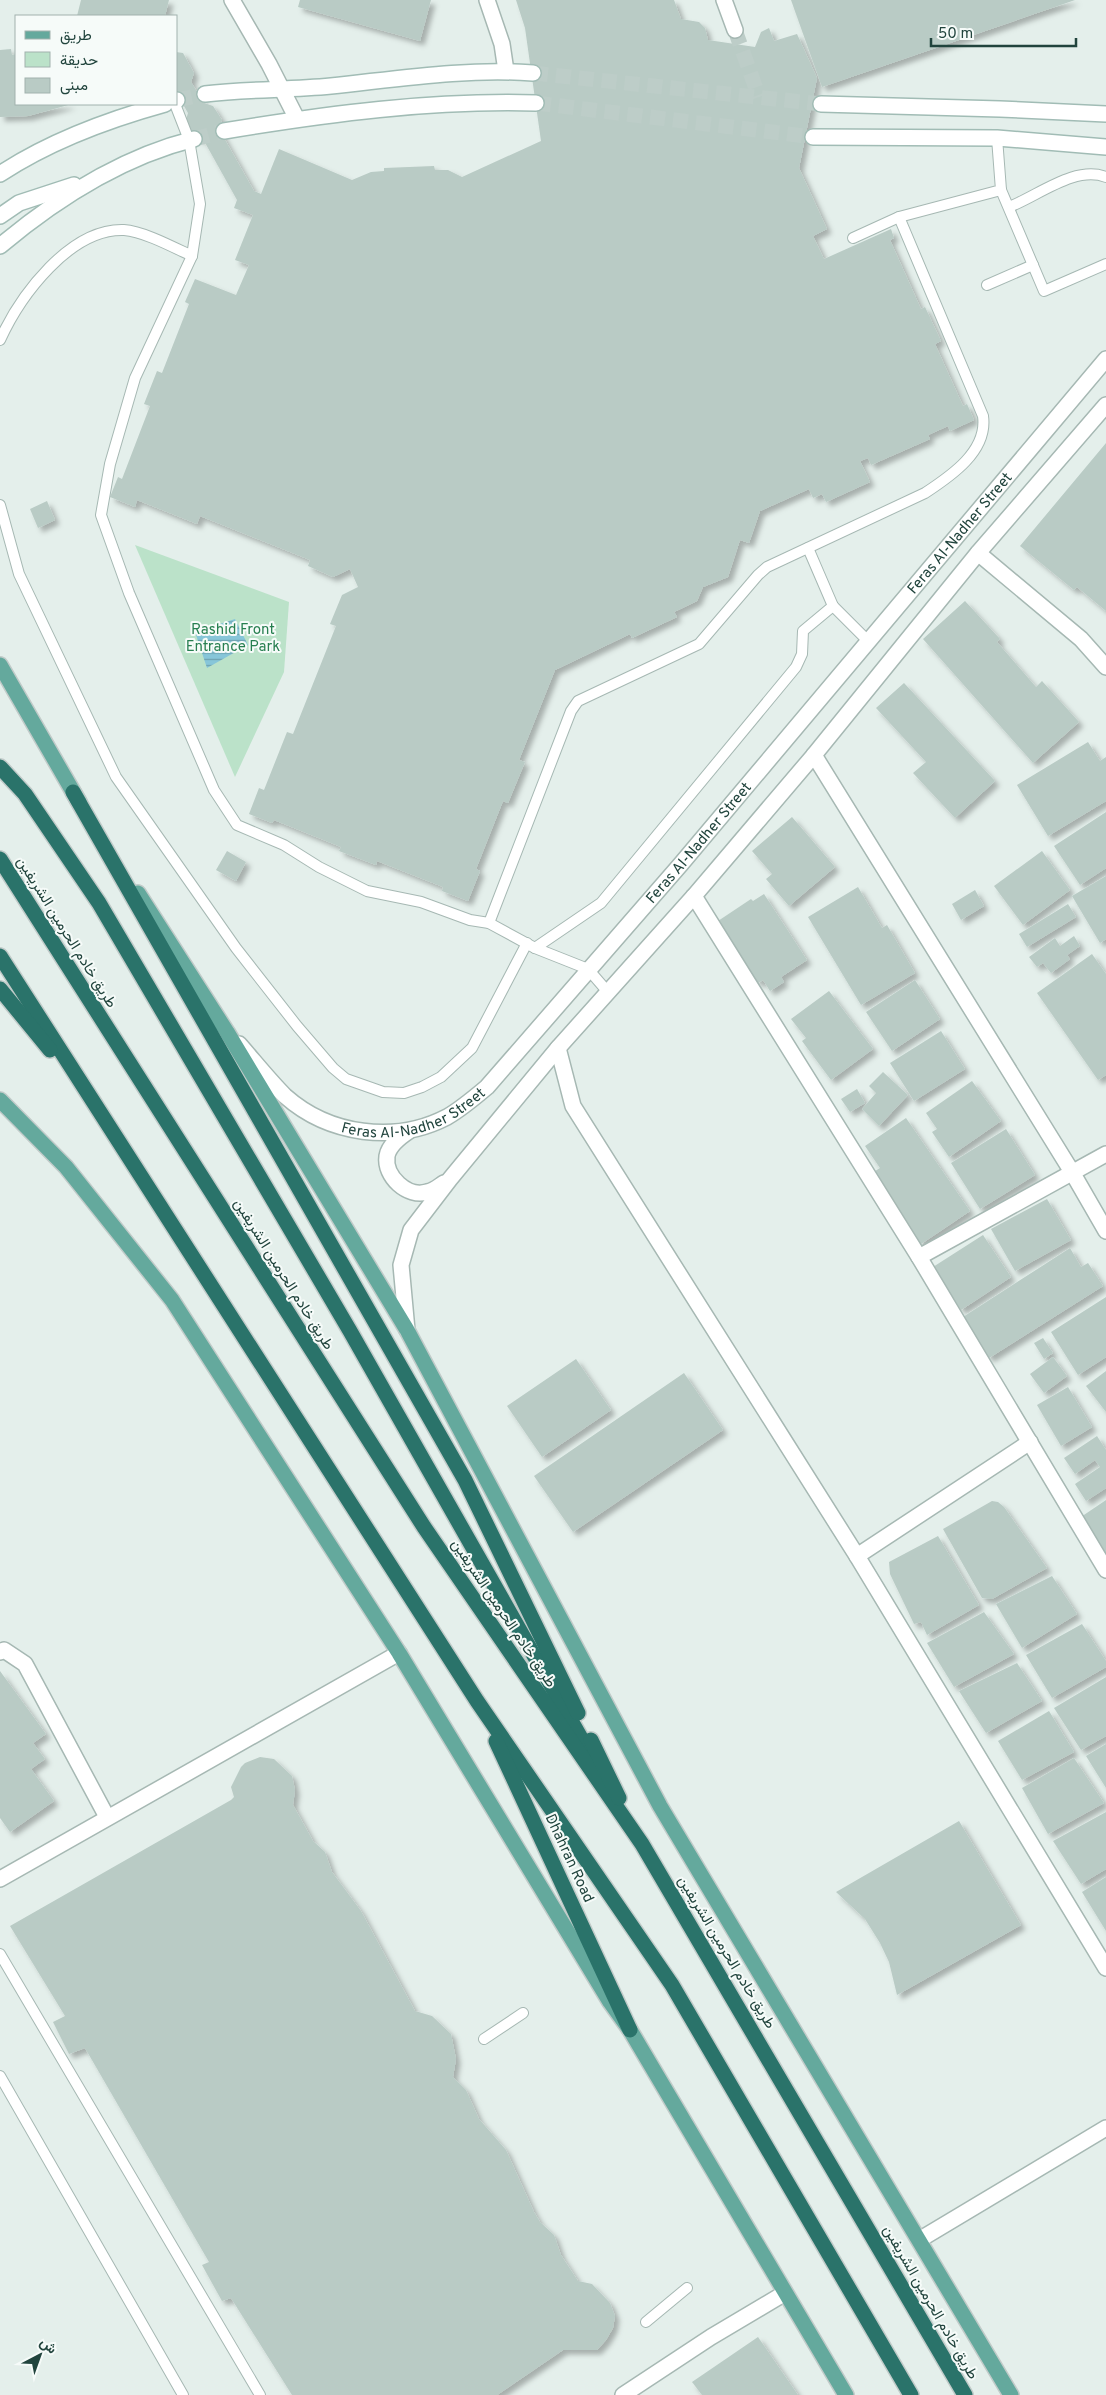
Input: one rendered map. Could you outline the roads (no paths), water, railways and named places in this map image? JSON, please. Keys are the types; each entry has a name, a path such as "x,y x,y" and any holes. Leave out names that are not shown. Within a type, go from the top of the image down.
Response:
{"highway":[{"path":"0,767 25,794 99,903 350,1331 642,1844"},
{"path":"73,792 464,1480 642,1844"},
{"name":"طريق خادم الحرمين الشريفين","path":"0,859 424,1527 642,1844 965,2395"},
{"path":"0,956 477,1701 672,1985 911,2395"},
{"path":"0,989 31,1025 126,1152"},
{"name":"Dhahran Road","path":"477,1701 630,2030"}],"main road":[{"path":"0,665 73,792 227,1032 407,1330 660,1806 1011,2395"},
{"path":"0,1100 66,1167 172,1300 399,1652 610,2002 630,2030 846,2395"}],"street":[{"path":"232,0 297,119"},
{"path":"487,0 502,44 506,71"},
{"path":"724,0 735,30"},
{"path":"205,94 328,86 420,76 506,71 533,73"},
{"path":"224,131 297,119 420,107 493,102 536,103"},
{"path":"821,104 1106,114"},
{"path":"0,174 51,144 110,121 163,105"},
{"path":"814,138 997,138 1106,147"},
{"path":"0,246 59,201 103,176 134,160 192,139"},
{"path":"0,216 19,203 103,176"},
{"name":"Feras Al-Nadher Street","path":"227,1032 286,1096 330,1123 355,1130 384,1134 410,1130 446,1117 467,1104 487,1087 681,864 1106,358"},
{"name":"Feras Al-Nadher Street","path":"407,1330 401,1265 412,1230 450,1179 558,1048 694,896 814,755 978,553 1106,406"},
{"path":"978,553 1081,639 1106,667"},
{"path":"814,755 1072,1172 1106,1232"},
{"path":"694,896 919,1257 1106,1570"},
{"path":"558,1048 573,1106 857,1556 1106,1968"},
{"path":"410,1130 399,1138 387,1156 389,1171 395,1181 415,1193 426,1193 450,1179"},
{"path":"919,1257 1106,1154"},
{"path":"857,1556 1030,1442"},
{"path":"0,1652 4,1650 24,1664 107,1817"},
{"path":"0,1879 399,1652"},
{"path":"918,2240 1106,2128"},
{"path":"623,2395 711,2337 785,2294"}],"lane":[{"path":"175,105 192,139 200,204 192,256 135,378 110,464 101,515 129,593 211,785 236,825 284,845 335,875 367,891 421,902 470,920 489,923 531,945 588,969 607,991"},
{"path":"997,138 1001,190 1044,290 1106,264"},
{"path":"1009,208 1073,176 1088,173 1106,177"},
{"path":"853,238 900,217 1001,190"},
{"path":"489,923 574,705 584,697 699,644 762,570 925,493 941,482 972,453 982,438 983,416 900,217"},
{"path":"0,340 9,320 35,283 65,254 97,234 125,230 161,241 192,256"},
{"path":"987,285 1033,265"},
{"path":"0,505 19,574 116,777 236,948 297,1026 333,1068 346,1080 383,1092 404,1093 441,1077 472,1048 531,945 601,903 796,667 802,654 804,631 833,606"},
{"path":"808,548 833,606 868,640"},
{"path":"0,1954 260,2395"},
{"path":"484,2040 523,2013"},
{"path":"0,2076 183,2395"},
{"path":"646,2322 687,2288"}],"water":[{"path":"235,619 248,645 207,668 195,632"}],"tunnel":[{"path":"735,30 759,97"},
{"path":"533,73 821,104"},
{"path":"178,100 205,94"},
{"path":"536,103 813,137"},
{"path":"194,139 224,131"}],"park label":[{"name":"Rashid Front Entrance Park","path":"233,638"}]}
